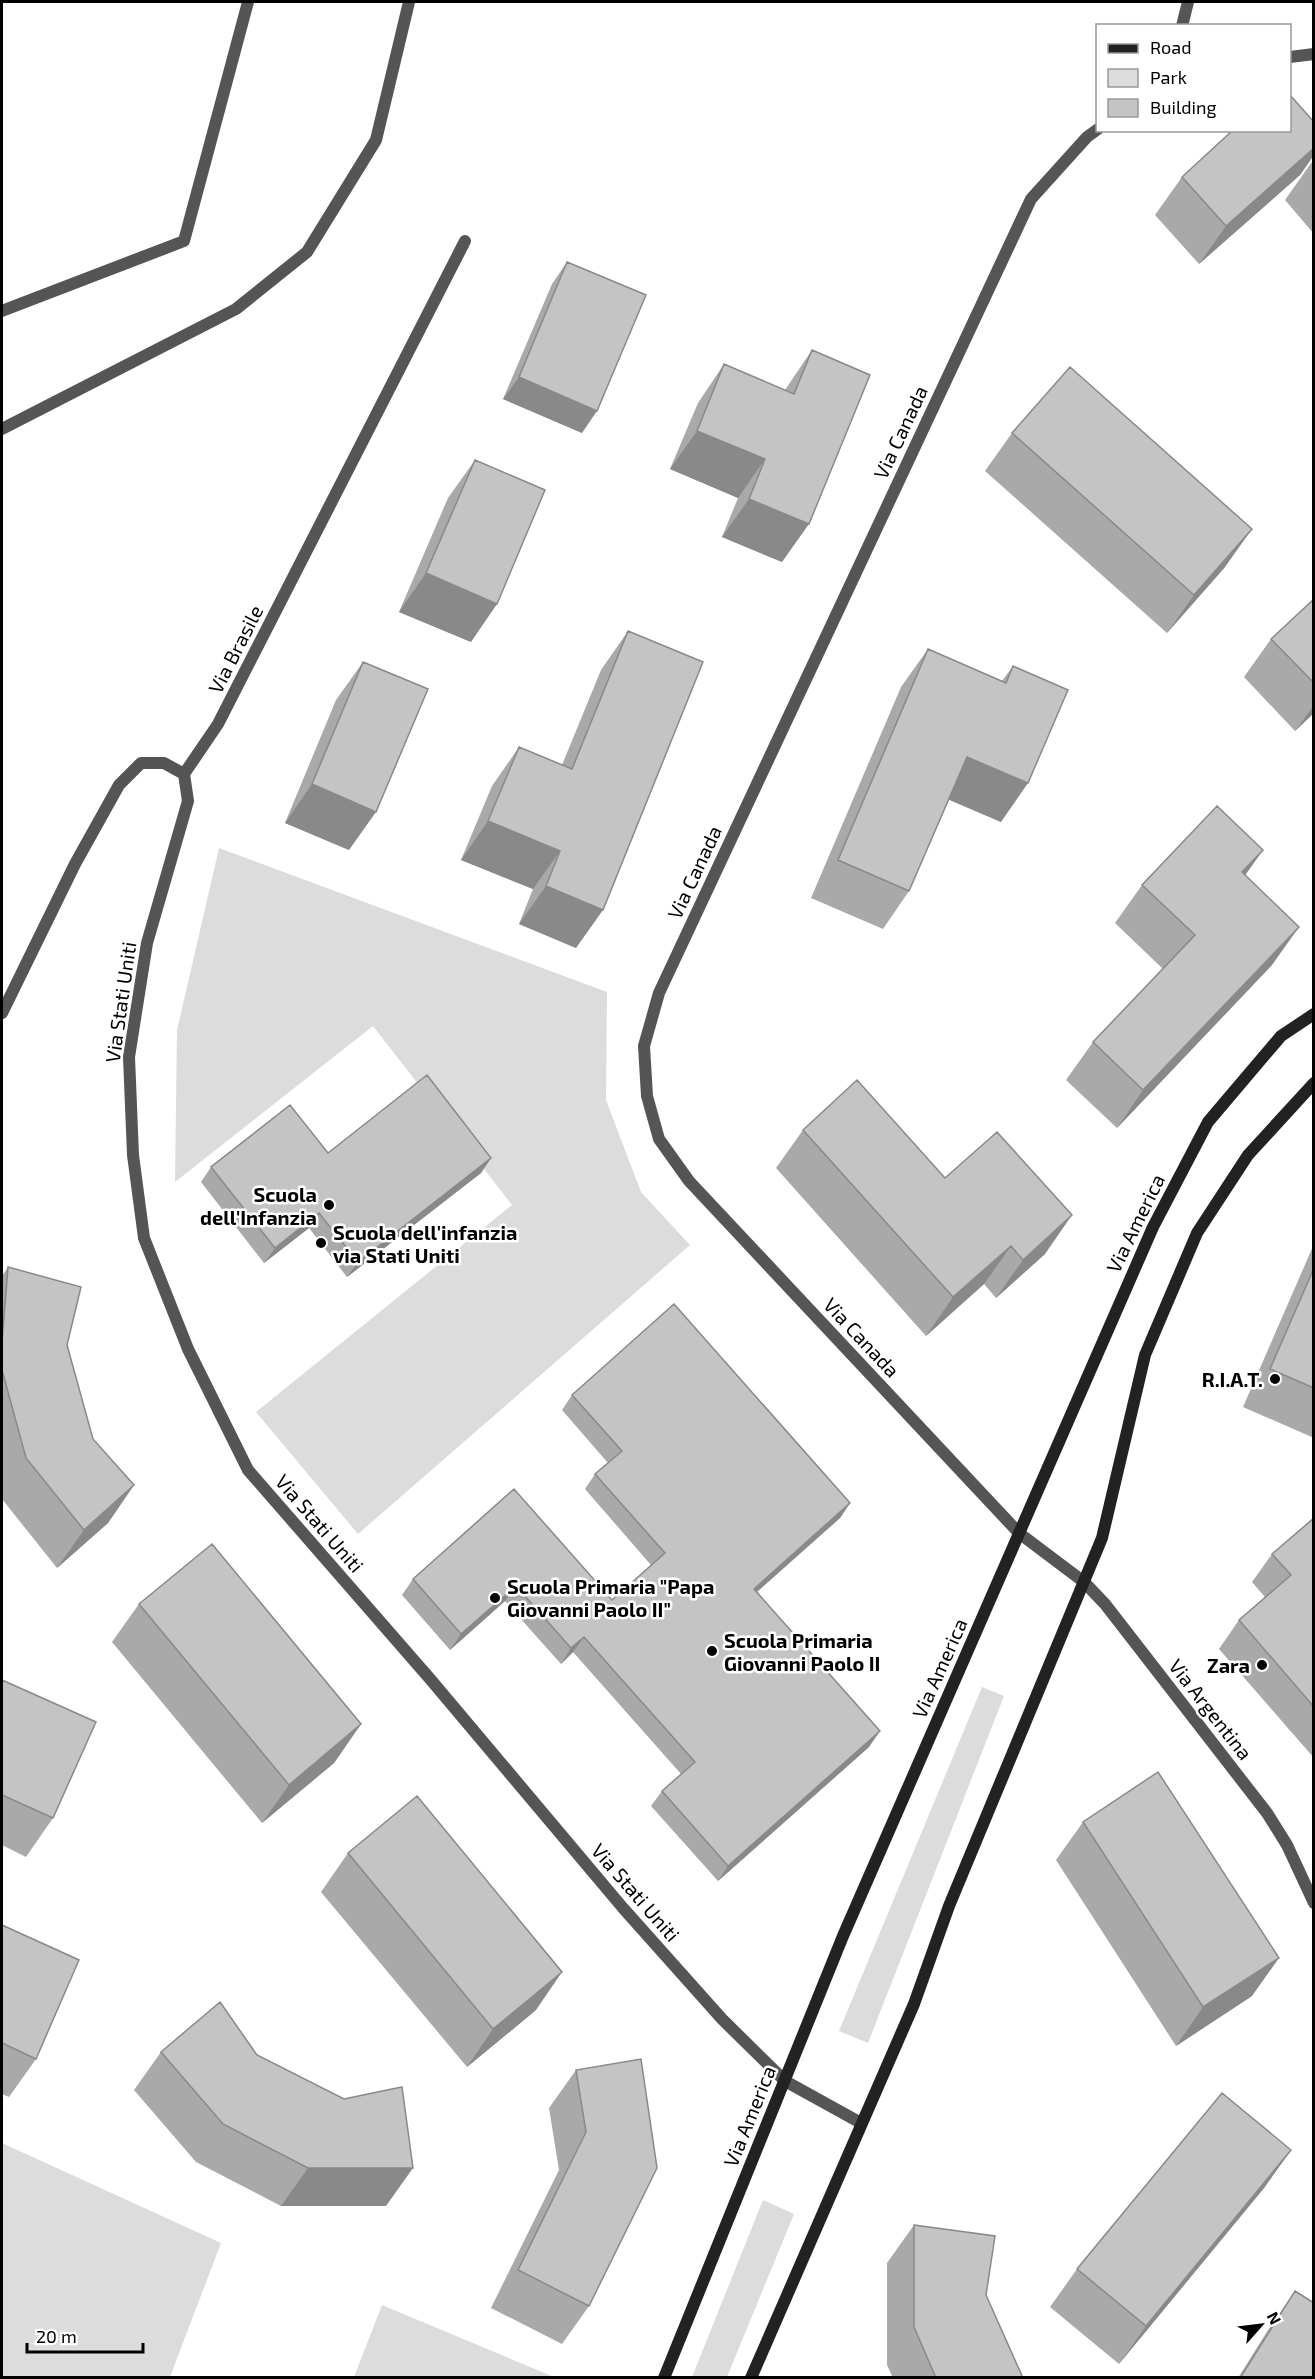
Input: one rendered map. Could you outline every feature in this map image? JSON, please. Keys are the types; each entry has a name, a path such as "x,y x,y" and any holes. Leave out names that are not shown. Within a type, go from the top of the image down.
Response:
{"street":[{"path":"2,311 184,241 248,2"},
{"path":"2,429 236,309 307,252 376,140 409,2"},
{"path":"1182,24 1188,2"},
{"path":"1291,57 1314,54"},
{"name":"Via Canada","path":"1052,1558 1019,1533 689,1181 659,1139 647,1096 644,1046 659,993 1031,199 1087,137 1096,130"},
{"name":"Via Brasile","path":"184,774 218,724 465,241"},
{"path":"2,1013 75,864 119,785 141,763 164,763 184,774"},
{"name":"Via Stati Uniti","path":"184,774 188,801 147,943 129,1057 133,1155 144,1238 188,1349 248,1470 431,1680 623,1908 722,2019 785,2081 861,2123"},
{"name":"Via America","path":"664,2378 843,1936 1153,1227 1208,1122 1281,1036 1314,1014"},
{"path":"751,2378 914,2004 953,1896 1084,1582 1101,1538 1145,1355 1197,1233 1248,1155 1314,1083"},
{"name":"Via Argentina","path":"1052,1558 1084,1582 1105,1604 1267,1813 1287,1845 1314,1903"}],"green space":[{"path":"219,848 607,992 606,1100 641,1192 690,1245 358,1534 256,1412 512,1205 373,1026 175,1182 177,1030"},
{"path":"982,1687 1004,1696 868,2043 839,2031"},
{"path":"2,2143 221,2243 170,2377 2,2377"},
{"path":"763,2200 794,2214 727,2377 692,2377"},
{"path":"382,2305 554,2377 354,2377"}],"building":[{"path":"1291,96 1314,122 1314,148 1226,226 1182,177 1231,132 1291,132"},
{"path":"567,262 646,295 597,411 519,377"},
{"path":"812,350 870,375 809,524 749,499 765,459 697,431 724,364 794,394"},
{"path":"1070,367 1252,529 1194,595 1012,433"},
{"path":"475,460 545,490 497,604 426,573"},
{"path":"1314,599 1314,683 1271,639"},
{"path":"628,631 703,662 603,910 546,886 560,851 488,821 519,747 572,769"},
{"path":"928,649 1006,683 1013,666 1068,690 1028,783 967,757 909,891 838,860"},
{"path":"363,662 428,689 376,812 312,784"},
{"path":"1217,806 1263,850 1242,872 1299,927 1143,1090 1093,1042 1195,935 1142,885"},
{"name":"Scuola dell'Infanzia","path":"427,1075 491,1158 358,1262 319,1213 275,1248 211,1167 290,1105 328,1153"},
{"path":"857,1080 945,1178 997,1132 1072,1215 1023,1260 1011,1246 953,1297 803,1130"},
{"path":"8,1267 81,1287 67,1345 93,1439 134,1485 84,1530 26,1458 2,1370"},
{"path":"1314,1268 1314,1388 1270,1369"},
{"name":"Scuola Primaria \"Papa Giovanni Paolo II\"","path":"674,1304 850,1503 754,1589 880,1731 728,1866 662,1791 695,1762 584,1637 571,1648 516,1586 461,1634 413,1579 514,1489 612,1600 665,1553 595,1474 622,1451 572,1395"},
{"path":"1314,1518 1314,1707 1239,1620 1291,1575 1272,1554"},
{"path":"212,1544 361,1724 289,1785 139,1604"},
{"path":"2,1680 96,1722 53,1818 2,1795"},
{"path":"1158,1772 1279,1958 1203,2007 1083,1822"},
{"path":"417,1796 562,1972 493,2029 348,1853"},
{"path":"2,1925 79,1960 36,2059 2,2043"},
{"path":"220,2002 257,2055 344,2099 402,2087 413,2168 308,2168 223,2124 161,2052"},
{"path":"641,2059 657,2168 589,2306 518,2270 586,2132 576,2070"},
{"path":"1222,2093 1291,2150 1146,2326 1077,2269"},
{"path":"914,2225 995,2236 986,2295 1023,2378 936,2378 914,2327"},
{"path":"1295,2291 1314,2303 1314,2378 1240,2378"}],"place":[{"name":"Scuola dell'Infanzia","path":"329,1205"},
{"name":"Scuola dell'infanzia via Stati Uniti","path":"321,1243"},
{"name":"R.I.A.T.","path":"1275,1379"},
{"name":"Scuola Primaria \"Papa Giovanni Paolo II\"","path":"495,1598"},
{"name":"Scuola Primaria Giovanni Paolo II","path":"712,1651"},
{"name":"Zara","path":"1262,1665"}]}
